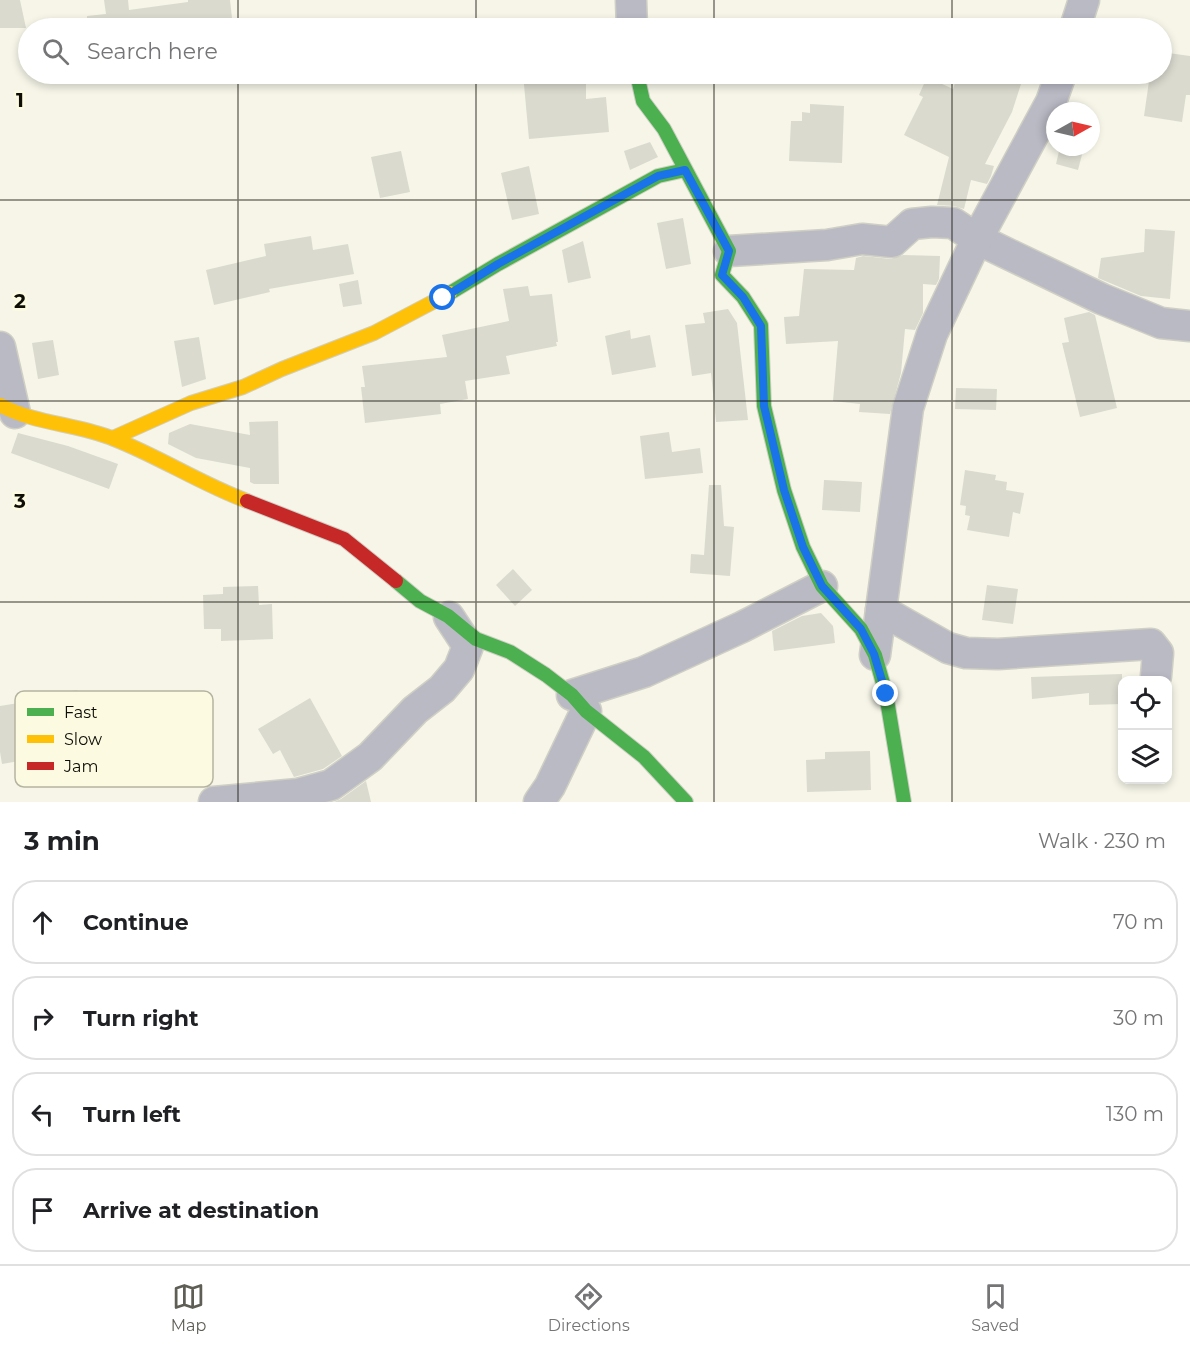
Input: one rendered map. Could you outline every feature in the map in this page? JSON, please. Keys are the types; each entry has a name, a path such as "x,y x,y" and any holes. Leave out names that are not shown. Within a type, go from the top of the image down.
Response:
{"street":[{"path":"631,0 632,18"},
{"path":"1078,18 1084,0"},
{"path":"640,84 643,102 663,129 729,251 722,275 743,297 761,326 764,406 784,490 803,547 822,586 861,629 874,654 886,694 903,802"},
{"path":"874,654 908,408 932,334 977,239 1034,137 1057,84"},
{"path":"113,438 191,403 243,387 374,333 443,298 498,264 658,176 685,170"},
{"path":"729,251 862,240 892,242 912,224 953,223 977,239 1102,299 1161,323 1190,326"},
{"path":"0,347 7,409 113,438 218,490 344,539 420,601 448,616 476,639 510,652 546,675 644,757 686,802"},
{"path":"539,802 550,786 579,703 742,627 822,586"},
{"path":"881,610 948,648 966,653 998,654 1151,644 1158,653 1156,676"},
{"path":"214,802 298,794 331,785 370,758 415,710 442,689 459,669 468,646 448,616"}],"building":[{"path":"0,0 20,0 24,18 18,18 18,28 0,28"},
{"path":"104,0 128,0 129,10 188,2 188,0 230,0 232,18 87,18 87,16 106,14"},
{"path":"1172,54 1190,56 1190,95 1186,95 1182,122 1144,116 1149,84 1172,84"},
{"path":"524,84 586,84 586,99 606,97 609,132 529,139"},
{"path":"924,84 942,84 953,89 955,84 1021,84 1012,112 985,164 994,166 991,176 987,184 971,180 964,209 937,205 949,157 904,135 923,97 919,95"},
{"path":"810,104 844,106 842,163 789,161 791,121 802,121 802,112 810,113"},
{"path":"650,142 658,157 630,170 624,151"},
{"path":"401,151 410,192 380,198 371,157"},
{"path":"1058,156 1082,156 1078,170 1056,164"},
{"path":"529,166 539,214 512,220 501,173"},
{"path":"683,218 691,264 666,269 657,223"},
{"path":"1145,229 1175,231 1170,299 1141,296 1098,278 1101,258 1144,252"},
{"path":"311,236 313,250 348,244 354,274 269,289 270,292 214,305 206,270 266,256 264,244"},
{"path":"583,241 591,278 568,283 562,250"},
{"path":"903,255 940,256 939,279 936,285 923,284 923,313 915,330 905,329 901,373 890,414 859,412 860,404 833,401 838,341 786,344 784,317 799,316 804,269 854,270 856,258 863,256 891,259"},
{"path":"358,280 362,304 343,307 339,284"},
{"path":"528,286 530,296 552,294 557,346 506,356 510,374 465,381 468,399 440,404 441,414 365,423 361,387 365,387 362,366 447,357 442,335 509,321 503,289"},
{"path":"728,309 737,323 748,420 716,422 711,373 692,376 685,325 705,323 703,313"},
{"path":"1089,312 1095,315 1117,408 1080,417 1062,343 1069,342 1064,318"},
{"path":"630,330 631,339 650,335 656,367 612,375 605,336"},
{"path":"199,337 206,379 182,387 174,341"},
{"path":"53,340 59,375 38,379 32,343"},
{"path":"956,388 997,389 996,410 955,409"},
{"path":"278,421 279,484 254,484 250,482 250,468 196,458 168,444 169,433 190,424 250,435 249,422"},
{"path":"669,432 672,452 700,448 703,473 645,479 640,436"},
{"path":"18,433 68,446 118,464 109,489 11,453"},
{"path":"965,470 996,475 995,480 1007,482 1006,490 1024,493 1020,514 1013,512 1009,537 967,530 970,516 965,515 966,506 960,505"},
{"path":"824,480 862,482 860,512 822,510"},
{"path":"709,485 721,485 724,526 734,527 730,576 690,573 691,554 704,555"},
{"path":"513,569 532,590 515,606 496,585"},
{"path":"987,585 1018,589 1013,624 982,620"},
{"path":"258,586 259,605 272,604 273,639 221,641 221,629 204,629 203,595 223,594 223,587"},
{"path":"821,613 833,626 835,643 774,651 772,631 802,616"},
{"path":"1122,674 1118,676 1118,704 1089,705 1089,693 1032,699 1031,677"},
{"path":"310,698 342,756 323,769 294,777 280,750 273,754 258,729"},
{"path":"15,704 15,762 2,764 0,752 0,706"},
{"path":"870,751 871,790 807,792 806,760 825,759 825,752"},
{"path":"366,781 371,802 334,802 341,799"}],"traffic: fast":[{"path":"639,84 643,101 664,129 729,251 722,275 743,297 761,325 764,406 784,490 803,547 822,586 861,629 875,655 886,694 904,802"},
{"path":"450,293 658,176 685,170"},
{"path":"396,581 420,601 448,616 476,639 510,652 546,675 572,695 586,711 644,757 686,802"}],"traffic: slow":[{"path":"113,438 191,403 243,387 374,333 450,293"},
{"path":"0,405 28,416 114,439 247,501"}],"traffic: jam":[{"path":"247,501 344,539 396,581"}],"route":[{"path":"443,298 498,264 658,176 685,170 729,251 722,275 743,297 761,326 764,406 784,490 803,547 822,586 861,629 874,654 886,694"}]}
